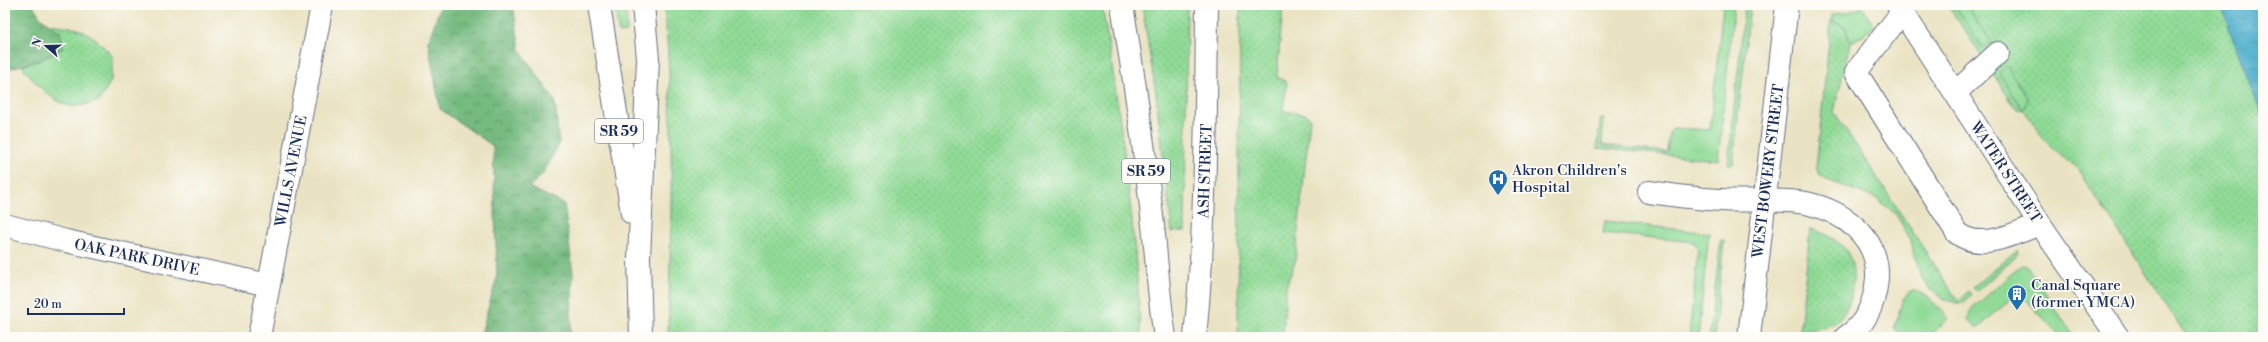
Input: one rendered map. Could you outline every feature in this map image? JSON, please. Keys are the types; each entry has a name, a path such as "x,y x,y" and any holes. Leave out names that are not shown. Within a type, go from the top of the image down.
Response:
{"street":[{"name":"WILLS AVENUE","path":"259,337 322,5"},
{"name":"SR 59","path":"599,5 639,258"},
{"name":"SR 59","path":"641,337 639,258 648,59 643,5"},
{"name":"SR 59","path":"1122,5 1134,75 1153,226 1159,300 1166,337"},
{"name":"ASH STREET","path":"1195,337 1201,274 1207,142 1207,5"},
{"name":"WEST BOWERY STREET","path":"1749,337 1787,5"},
{"path":"1900,8 1856,72 1958,233 1964,238 1982,243 2040,224"},
{"name":"WATER STREET","path":"1900,8 2040,224 2118,337"},
{"path":"1955,93 1998,53"},
{"path":"1649,192 1721,200 1764,200 1807,203 1841,217 1860,229 1872,249 1877,271 1876,291 1870,309 1861,326 1846,337"},
{"name":"OAK PARK DRIVE","path":"5,225 66,241 269,286"}],"green space":[{"path":"5,5 33,5 40,17 60,32 64,48 40,60 5,70"},
{"path":"441,5 513,5 520,50 555,101 559,144 543,174 529,187 564,204 573,274 570,337 480,337 497,277 493,146 440,109 428,42"},
{"path":"614,5 626,5 627,32 619,33"},
{"path":"664,5 1102,5 1115,88 1131,212 1141,337 668,337 671,213 671,129 670,88"},
{"path":"1142,5 1187,5 1185,231 1172,232 1156,94"},
{"path":"1240,5 1283,5 1277,77 1287,82 1283,111 1306,114 1310,119 1295,262 1286,287 1283,337 1238,337"},
{"path":"1723,5 1734,5 1718,160 1597,148 1601,118 1604,119 1602,145 1667,152 1669,134 1673,128 1710,130"},
{"path":"1745,5 1750,5 1733,164 1728,164"},
{"path":"1948,5 2223,5 2224,15 2263,119 2263,337 2187,337 2077,168 2047,143 2023,110 2016,109"},
{"path":"1954,5 1966,5 1991,42 1983,48"},
{"path":"1862,7 1875,27 1850,43 1845,26 1831,21 1832,14 1849,12"},
{"path":"1831,21 1845,26 1850,43 1834,112 1958,301 1969,291 1972,295 1963,303 1956,303 1945,299 1929,289 1921,278 1911,241 1896,214 1877,199 1822,178 1816,168"},
{"path":"48,24 70,27 85,32 98,41 113,57 111,81 99,101 78,106 64,104 50,96 22,66 40,60 60,32"},
{"path":"2007,66 2028,99 2023,110 1999,73"},
{"path":"1605,221 1709,233 1698,337 1689,337 1698,249 1694,242 1603,233"},
{"path":"1810,229 1833,238 1847,252 1853,271 1853,282 1849,303 1839,320 1823,328 1800,331"},
{"path":"1721,240 1724,240 1714,337 1709,337"},
{"path":"2018,249 2017,255 1977,291 1973,287"},
{"path":"2024,264 2028,266 2074,337 2061,337 2019,292 1977,329 1968,319 1970,311"},
{"path":"1910,291 1916,291 1927,296 1948,319 1928,337 1904,337 1894,329 1903,299"}],"water":[{"path":"2223,5 2263,5 2263,119 2224,14"}],"place":[{"name":"Akron Children's Hospital","path":"1498,196"},
{"name":"Canal Square (former YMCA)","path":"2017,311"}]}
